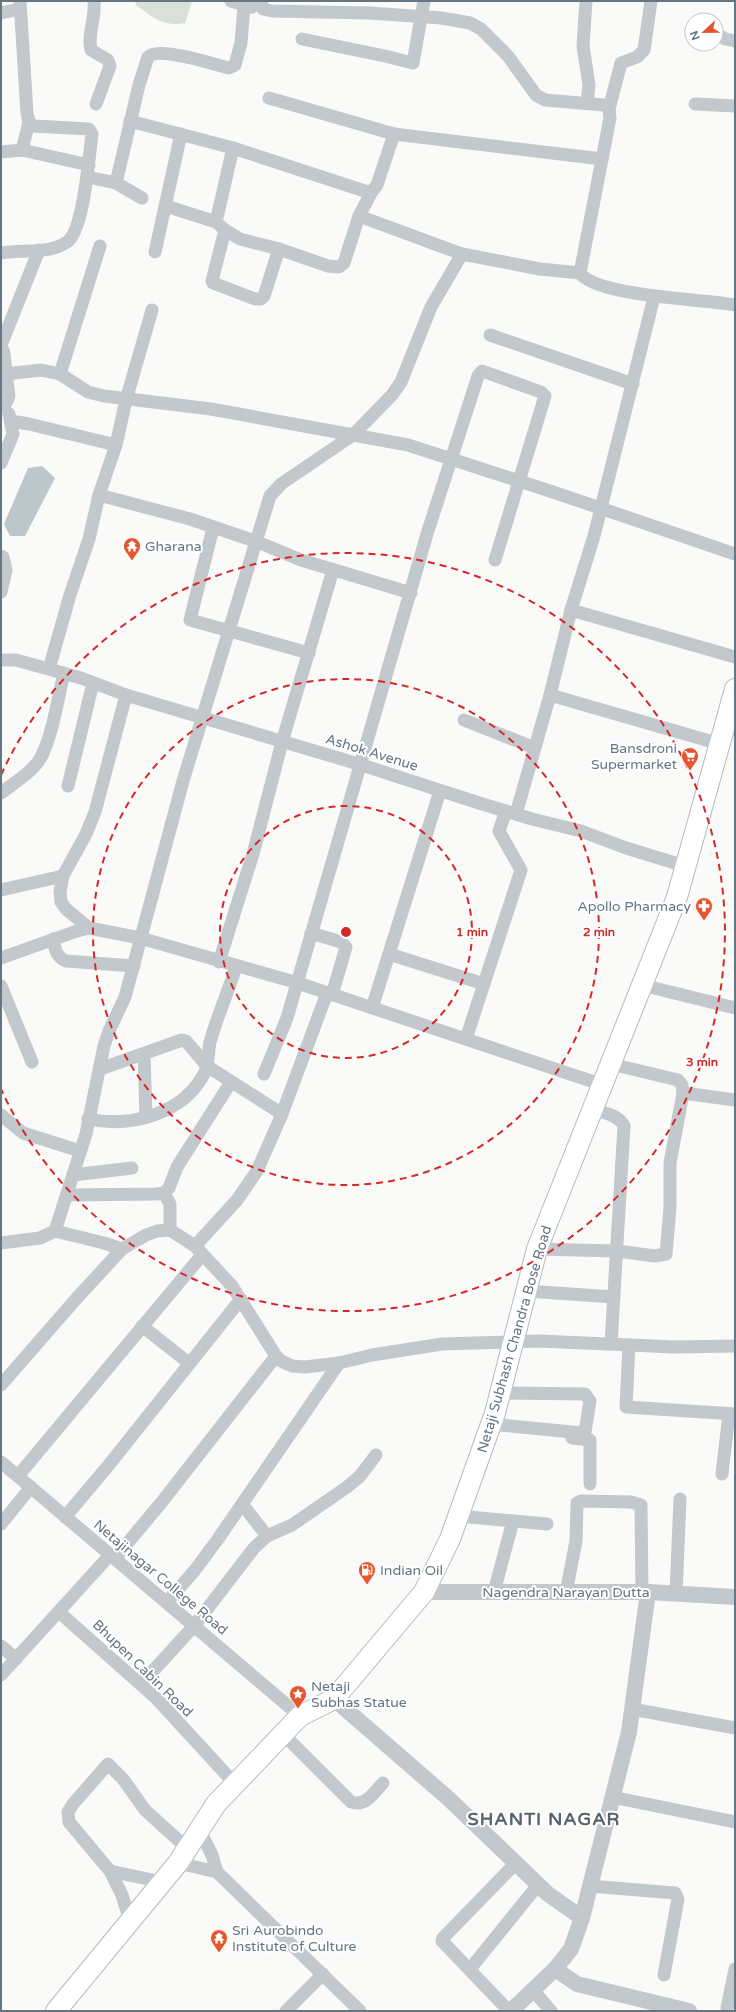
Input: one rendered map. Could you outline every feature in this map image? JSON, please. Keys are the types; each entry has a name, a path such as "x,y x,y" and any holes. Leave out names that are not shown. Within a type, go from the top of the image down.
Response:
{"main road":[{"name":"Netaji Subhash Chandra Bose Road","path":"56,2011 162,1882 216,1804 300,1716 334,1699 424,1592 450,1539 489,1428 500,1393 537,1249 677,897 734,694"}],"street":[{"path":"94,1 94,17 90,44 91,50 108,60 110,66 96,104"},
{"path":"231,1 244,6 262,5 272,11 369,13 458,19 481,29 508,56 528,87 536,95 545,100 604,105 609,109"},
{"path":"302,39 385,56 413,64 424,1"},
{"path":"586,1 583,46 589,85 587,103"},
{"path":"580,273 610,118 609,109 621,63 637,57 644,50 651,1"},
{"path":"1,13 20,5 27,113 29,122 22,150"},
{"path":"116,183 139,84 148,57 152,54 178,55 229,68 235,65 241,43 244,6"},
{"path":"724,38 735,41"},
{"path":"269,98 394,134 602,159"},
{"path":"695,104 735,106"},
{"path":"130,121 233,148 370,193"},
{"path":"1,253 39,250 67,243 75,235 88,171 92,134 89,129 34,126 29,122"},
{"path":"155,252 181,134"},
{"path":"166,206 220,226 240,239 278,249 328,266 339,267 344,263 359,216 370,193 377,185 382,173 394,134"},
{"path":"233,148 220,226 213,283 255,299 261,299 264,296 278,249"},
{"path":"1,152 22,150 88,171 116,183 142,198"},
{"path":"359,216 462,254 540,269 580,273 590,281 602,285 654,297 735,305"},
{"path":"60,374 100,246"},
{"path":"1,463 13,434 11,421 3,406 9,396 4,353 1,345 39,250"},
{"path":"55,1231 80,1151 109,1032 125,998 183,781 203,719 255,541 270,496 281,484 353,435 380,409 401,382 431,307 462,254"},
{"path":"466,1039 521,870 499,831 511,813 534,748 550,694 571,610 602,508 654,297"},
{"path":"48,669 70,595 89,540 99,495 116,445 126,400 152,310"},
{"path":"490,335 633,384"},
{"path":"6,374 41,370 60,374 88,392 126,400 210,409 408,445 452,458 735,554"},
{"path":"264,1074 287,1018 298,983 311,933 362,765 427,534 478,376 480,372 484,371 541,392 544,395 495,560"},
{"path":"11,421 116,445"},
{"path":"99,495 190,519 255,541 301,560 411,593"},
{"path":"213,528 190,620 309,653"},
{"path":"1,556 3,557 6,570 1,592"},
{"path":"219,962 253,854 282,742 333,570"},
{"path":"571,610 735,657"},
{"name":"Ashok Avenue","path":"1,660 16,660 64,673 126,695 203,719 362,765 511,813 581,831 626,848 685,866"},
{"path":"1,793 23,777 39,760 46,747 64,673"},
{"path":"68,786 93,683"},
{"path":"550,694 720,744"},
{"path":"89,928 66,909 61,902 60,892 63,876 86,834 95,812 126,695"},
{"path":"464,720 534,748"},
{"path":"372,1008 440,791"},
{"path":"1,890 63,876"},
{"path":"1,958 53,939 89,928 140,938 236,967 298,983 603,1085"},
{"path":"18,1476 142,1326 198,1250 238,1200 257,1171 282,1114 346,947 341,942 311,933"},
{"path":"53,939 56,952 60,959 66,961 134,966"},
{"path":"389,954 484,984"},
{"path":"88,1120 104,1123 146,1118 178,1105 199,1082 207,1066 211,1042 236,967"},
{"path":"642,985 735,1008"},
{"path":"1,986 5,1009 32,1062"},
{"path":"100,1069 182,1040 186,1040 207,1066 282,1114"},
{"path":"144,1054 146,1118"},
{"path":"537,1249 617,1251 655,1256 666,1254 670,1208 670,1163 683,1093 682,1085 678,1080 611,1064"},
{"path":"67,1195 164,1193 169,1188 177,1167 231,1082"},
{"path":"683,1093 735,1100"},
{"path":"593,1108 621,1120 624,1126 611,1344"},
{"path":"1,1115 23,1133 80,1151"},
{"path":"73,1175 132,1168"},
{"path":"164,1193 170,1204 170,1230"},
{"path":"1,1385 76,1298 122,1249 157,1230 170,1230 198,1250 232,1286 241,1298 276,1356 281,1362 292,1366 305,1367 339,1363 372,1355 442,1344 513,1342 674,1347 735,1346"},
{"path":"1,1243 40,1238 55,1231 122,1249"},
{"path":"526,1291 614,1297"},
{"path":"66,1517 241,1298"},
{"path":"142,1326 190,1363"},
{"path":"629,1345 626,1407 732,1414 722,1474"},
{"path":"1,1675 161,1503 276,1356"},
{"path":"166,1602 195,1570 339,1363"},
{"path":"489,1428 582,1433 585,1432 587,1428 590,1401 585,1394 500,1393"},
{"path":"489,1428 590,1440 590,1484"},
{"path":"141,1684 194,1626 254,1548 267,1536 292,1525 347,1487 360,1476 376,1455"},
{"name":"Netajinagar College Road","path":"1,1462 300,1716"},
{"path":"1,1524 31,1487"},
{"path":"676,1593 680,1499"},
{"path":"516,1863 443,1938 444,1945 470,1969 510,2011 555,1968 571,1949 582,1918 629,1732 645,1592 641,1505 630,1502 581,1501 577,1503 576,1541 566,1593"},
{"path":"242,1504 267,1536"},
{"path":"458,1516 547,1524"},
{"path":"494,1592 513,1521"},
{"name":"Nagendra Narayan Dutta","path":"424,1592 645,1592 708,1594 735,1597"},
{"name":"Bhupen Cabin Road","path":"59,1612 141,1684 236,1784"},
{"path":"1,1646 16,1659"},
{"path":"334,1699 449,1799 538,1885 582,1918"},
{"path":"632,1709 735,1728"},
{"path":"283,1734 351,1802 357,1804 362,1803 383,1783"},
{"path":"130,1920 119,1888 110,1871 69,1822 68,1812 73,1804 108,1764 123,1779 145,1810 182,1855 217,1872 360,2011"},
{"path":"612,1797 735,1822"},
{"path":"199,1829 212,1855 217,1872"},
{"path":"110,1871 162,1882"},
{"path":"470,1969 538,1885"},
{"path":"590,1886 675,1893 678,1899 664,1975"},
{"path":"555,1968 577,1984 689,2011"},
{"path":"726,2008 735,1969"},
{"path":"286,2011 323,1974"},
{"path":"533,1990 551,2011"}],"shaded area":[{"path":"135,1 192,1 185,23 170,24 148,14 136,5"},
{"path":"42,466 55,478 25,536 10,536 4,524 28,468"}],"place":[{"name":"Gharana","path":"132,561"},
{"name":"Bansdroni Supermarket","path":"690,771"},
{"name":"Apollo Pharmacy","path":"704,921"},
{"name":"Indian Oil","path":"367,1585"},
{"name":"Netaji Subhas Statue","path":"298,1709"},
{"name":"Sri Aurobindo Institute of Culture","path":"219,1953"}],"district":[{"name":"SHANTI NAGAR","path":"544,1819"}]}
